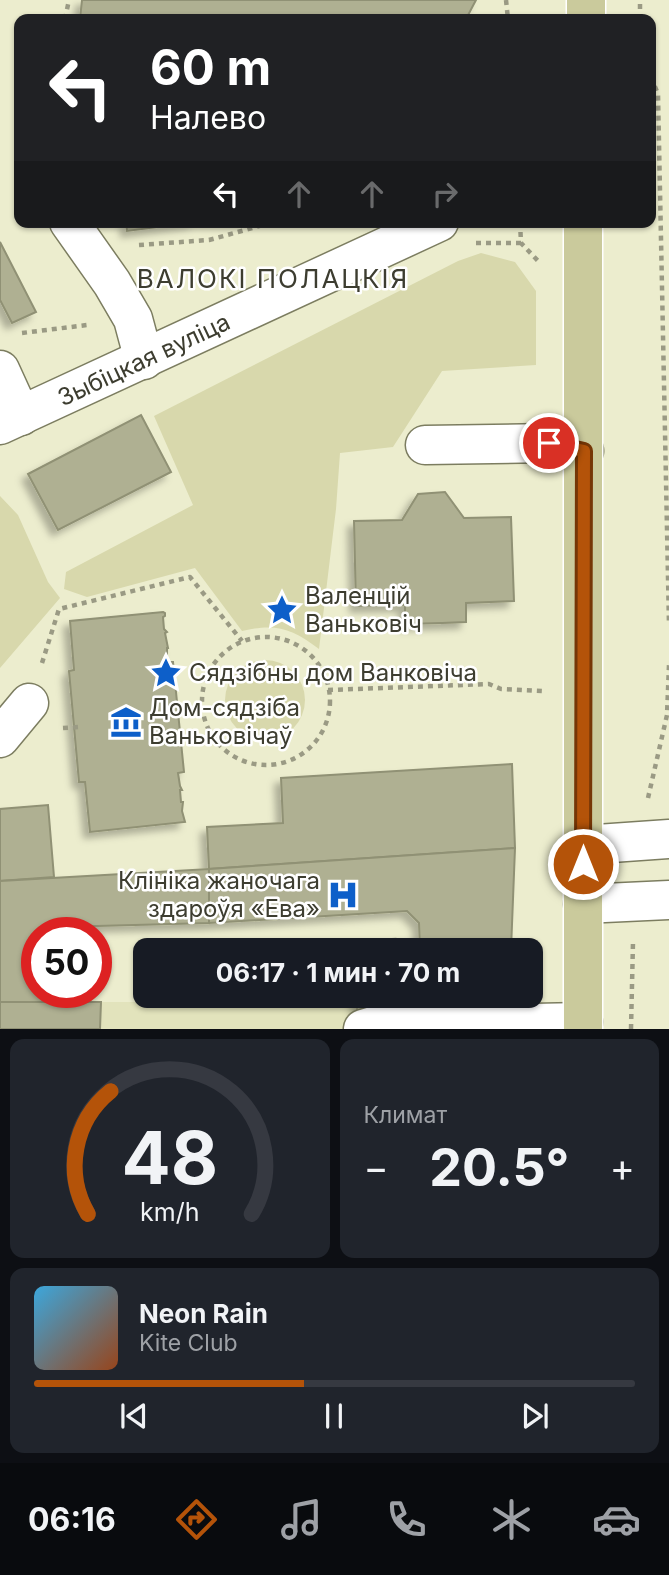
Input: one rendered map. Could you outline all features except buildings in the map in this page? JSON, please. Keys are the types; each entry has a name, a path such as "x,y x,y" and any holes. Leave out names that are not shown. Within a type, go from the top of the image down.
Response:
{"main road":[{"path":"583,228 583,1025"}],"street":[{"path":"72,228 112,283 133,318 144,360"},
{"name":"Зыбіцкая вуліца","path":"11,420 426,228"},
{"path":"0,370 11,420"},
{"path":"425,445 549,443 584,451"},
{"path":"0,738 29,703"},
{"path":"583,845 669,839"},
{"path":"583,904 669,900"},
{"path":"363,1029 373,1026 583,1025"}],"path":[{"path":"656,89 669,625"},
{"path":"134,246 209,240 252,228"},
{"path":"520,228 520,243 540,263"},
{"path":"13,334 133,318"},
{"path":"29,703 59,609 190,577 242,641"},
{"path":"259,637 293,643 308,652 320,666 327,681 331,701 327,721 318,739 304,753 287,762 267,766 247,764 229,755 215,742 205,724 201,705 203,684 211,666 225,651 242,641 259,637"},
{"path":"328,690 489,684 501,689 546,692"},
{"path":"58,728 80,727"}],"shaded area":[{"path":"481,253 515,262 536,291 536,365 442,371 393,447 340,453 319,649 300,636 283,629 264,627 242,631 195,568 87,597 64,589 66,572 193,505 154,416 458,261"},
{"path":"0,496 18,515 48,582 60,598 0,668"},
{"path":"257,660 273,660 294,671 305,692 305,708 294,729 273,740 257,740 243,734 231,722 225,708 225,692 231,678 243,666"},
{"path":"0,1002 21,1002 21,1008 112,1008 112,1002 133,1002 133,1008 382,1008 382,1012 526,1029 0,1029"}],"place":[{"name":"Валенцій Ваньковіч","path":"282,610"},
{"name":"Сядзібны дом Ванковіча","path":"166,673"},
{"name":"Дом-сядзіба Ваньковічаў","path":"126,722"},
{"name":"Клініка жаночага здароўя «Ева»","path":"343,895"}],"district":[{"name":"ВАЛОКІ ПОЛАЦКІЯ","path":"273,279"}],"route":[{"path":"549,443 584,451 583,864"}]}
